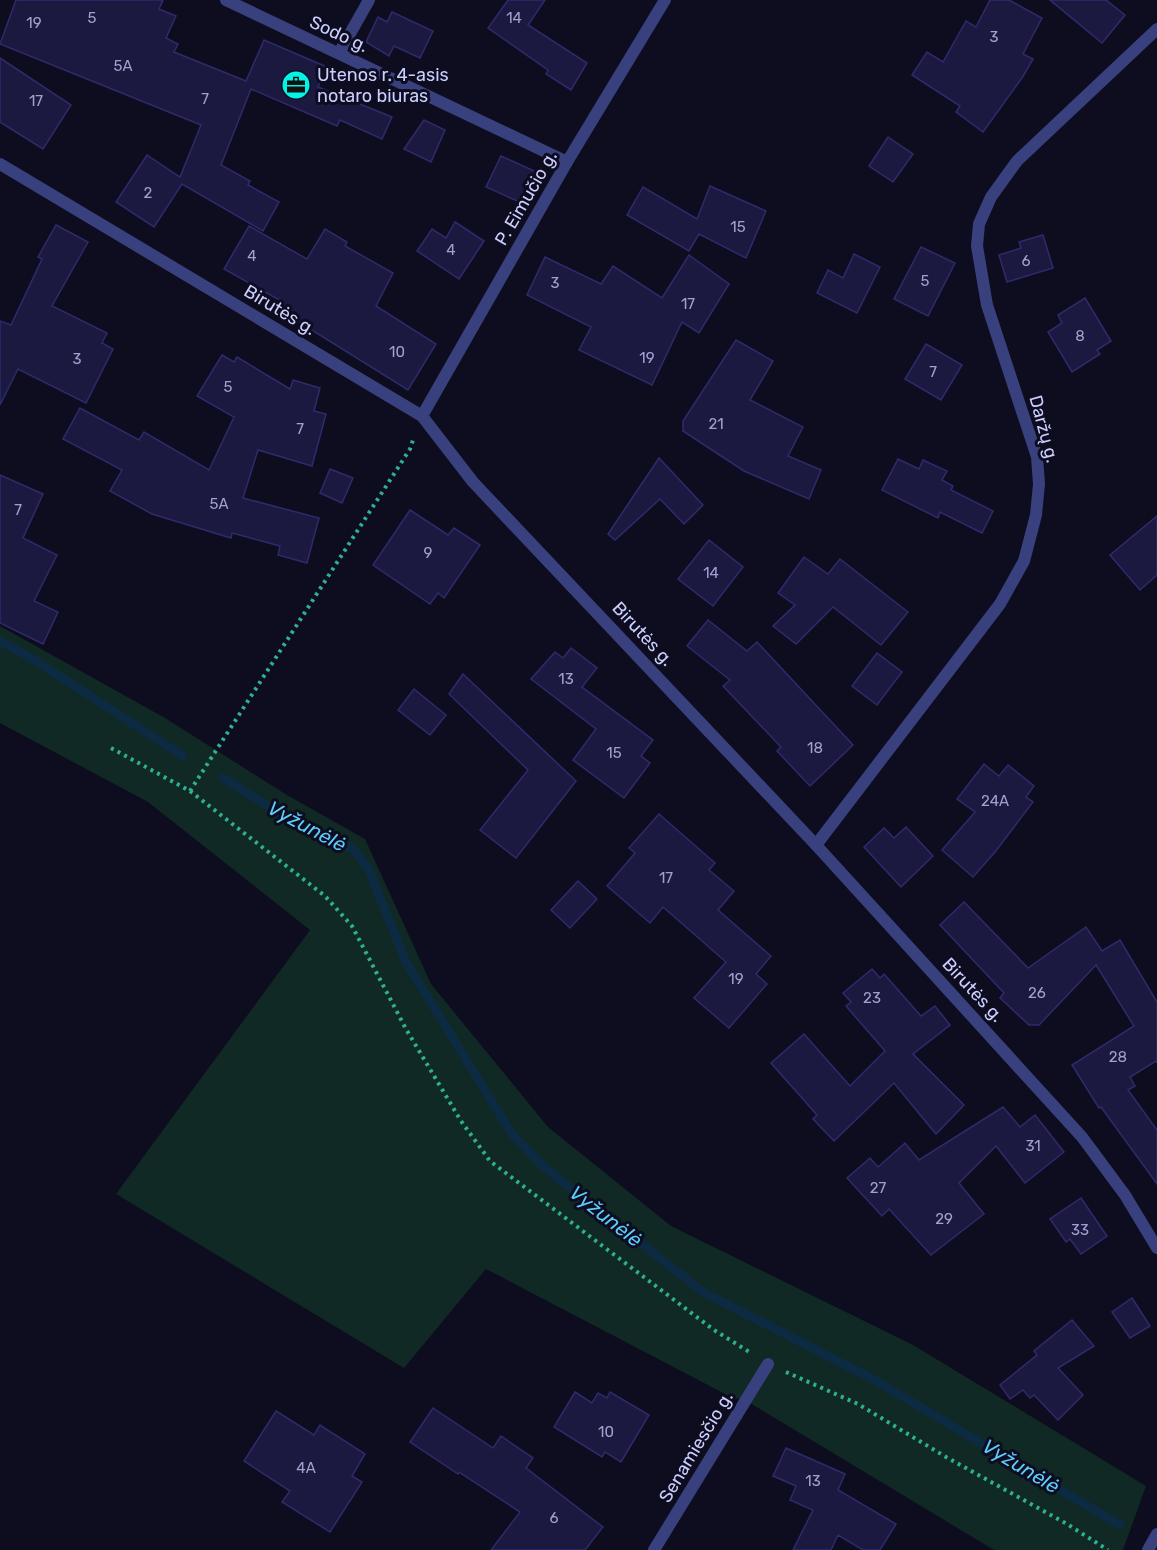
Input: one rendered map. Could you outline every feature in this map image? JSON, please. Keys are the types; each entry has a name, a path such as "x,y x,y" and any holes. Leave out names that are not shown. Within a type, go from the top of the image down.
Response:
{"street":[{"name":"Sodo g.","path":"226,0 567,162"},
{"path":"339,53 369,0"},
{"name":"P. Eimučio g.","path":"422,416 567,162 665,0"},
{"name":"Daržų g.","path":"816,845 1000,604 1024,561 1036,515 1039,484 1037,457 987,304 977,246 979,224 990,197 1017,161 1157,29"},
{"name":"Birutės g.","path":"0,164 422,416 473,482 816,845 1082,1137 1125,1195 1157,1248"},
{"name":"Senamiesčio g.","path":"654,1550 768,1364"},
{"path":"1148,1550 1157,1534"}],"path":[{"path":"190,791 410,449 422,416"},
{"path":"111,748 190,791 326,896 352,926 406,1029 461,1121 490,1161 714,1330 768,1364 858,1404 1108,1550"}],"green space":[{"path":"0,626 165,718 287,795 365,839 431,984 548,1127 671,1226 913,1345 1146,1486 1123,1550 994,1550 750,1403 727,1395 486,1269 404,1368 116,1194 310,930 148,802 0,723"}],"building":[{"path":"16,0 163,0 159,9 176,16 166,38 178,44 174,52 246,81 264,40 327,67 318,87 392,117 382,139 340,120 337,126 251,89 221,165 250,181 248,185 279,202 263,231 182,184 154,227 116,202 147,155 180,177 201,125 0,44"},
{"path":"508,0 545,0 528,25 587,63 571,90 546,74 548,70 488,28"},
{"path":"990,0 1009,0 1042,18 1023,54 1033,59 983,132 956,112 960,106 912,75 927,52 943,62 966,21 976,27"},
{"path":"1050,0 1106,0 1125,15 1102,43"},
{"path":"392,12 433,31 420,58 394,46 389,56 366,42 378,17 387,22"},
{"path":"0,58 71,105 43,149 0,122"},
{"path":"424,120 445,130 431,162 404,149"},
{"path":"888,137 913,154 893,182 869,166"},
{"path":"501,156 541,174 526,205 486,187"},
{"path":"710,186 766,211 746,258 699,234 689,251 627,215 643,187 697,219"},
{"path":"455,222 484,241 459,279 417,251 432,229 446,238"},
{"path":"56,225 88,242 52,306 107,333 102,343 113,349 86,403 18,369 0,405 0,321 11,325 42,259 38,257"},
{"path":"249,226 307,259 325,229 347,242 345,246 393,273 376,306 436,344 408,390 278,309 283,302 224,269"},
{"path":"1043,235 1053,268 1007,282 999,255 1021,248 1019,242"},
{"path":"921,247 955,263 928,316 894,299"},
{"path":"854,254 880,267 857,313 817,293 828,270 843,278"},
{"path":"689,255 729,284 699,333 682,322 652,385 579,350 591,327 527,295 545,257 601,284 613,266 662,298"},
{"path":"1085,298 1111,341 1097,350 1100,354 1072,372 1048,332 1062,323 1058,315"},
{"path":"736,340 773,361 750,400 803,427 788,456 821,470 809,499 744,471 683,431 683,421"},
{"path":"926,344 962,365 941,400 905,379"},
{"path":"222,355 234,362 237,357 290,389 293,380 320,388 314,411 326,414 312,466 258,450 243,498 319,518 307,563 278,555 280,546 232,533 231,538 152,514 110,491 122,470 63,439 80,408 139,440 144,432 209,470 234,417 197,396"},
{"path":"659,458 703,505 684,524 660,499 615,540 608,534"},
{"path":"898,459 919,469 923,460 947,471 942,480 953,486 951,490 993,511 982,533 940,512 938,518 882,490"},
{"path":"330,469 353,478 342,503 320,493"},
{"path":"0,475 43,494 23,538 57,555 34,601 58,612 43,644 0,623"},
{"path":"410,510 448,535 454,528 480,545 444,598 438,593 430,604 373,565"},
{"path":"1157,516 1157,575 1140,590 1110,555"},
{"path":"709,540 743,567 713,606 678,579"},
{"path":"804,557 828,574 840,559 908,612 881,645 833,607 796,644 773,626 795,605 778,593"},
{"path":"708,620 747,651 757,642 853,745 810,786 777,751 781,747 723,686 730,680 687,646"},
{"path":"571,648 597,668 582,687 653,740 641,756 650,763 624,798 573,760 596,729 531,679 555,652 563,658"},
{"path":"877,653 902,672 877,705 852,686"},
{"path":"463,674 576,781 516,858 480,830 528,770 449,694"},
{"path":"414,689 446,715 430,735 398,710"},
{"path":"984,764 999,776 1008,765 1034,786 1026,797 1033,802 973,877 942,850 975,812 957,799"},
{"path":"659,814 715,863 709,870 734,891 718,910 771,956 756,974 767,984 729,1028 694,998 726,962 663,907 650,923 607,886 635,853 629,848"},
{"path":"906,827 933,856 901,887 864,847 884,828 894,838"},
{"path":"578,881 597,899 570,928 551,910"},
{"path":"964,902 1028,968 1086,927 1102,951 1120,940 1157,1002 1157,1063 1156,1061 1130,1077 1135,1086 1128,1090 1157,1130 1157,1184 1101,1107 1099,1108 1072,1065 1134,1026 1096,965 1039,1025 1029,1025 1000,998 1004,993 940,925"},
{"path":"872,969 880,978 884,974 921,1016 935,1006 950,1025 913,1054 964,1105 936,1134 894,1083 834,1141 813,1119 817,1115 771,1063 804,1034 850,1086 885,1051 846,1006 851,1002 843,993"},
{"path":"1003,1107 1020,1127 1035,1115 1064,1152 1025,1183 996,1146 959,1183 984,1214 931,1255 889,1209 882,1216 847,1178 870,1158 878,1167 905,1143 919,1160"},
{"path":"1081,1198 1107,1236 1081,1254 1070,1239 1066,1242 1050,1219"},
{"path":"1132,1298 1150,1326 1130,1338 1112,1312"},
{"path":"1072,1320 1094,1346 1058,1368 1083,1395 1058,1420 1034,1395 1030,1398 1023,1390 1010,1399 1000,1385 1037,1355 1034,1351"},
{"path":"575,1392 592,1403 598,1393 607,1398 610,1392 649,1415 621,1462 605,1452 602,1457 554,1427"},
{"path":"433,1408 493,1448 501,1436 533,1458 526,1468 603,1527 585,1550 491,1550 520,1512 410,1442"},
{"path":"276,1411 314,1435 320,1425 365,1454 352,1476 362,1482 330,1532 282,1502 290,1491 244,1461"},
{"path":"786,1448 845,1474 838,1490 896,1524 880,1550 863,1550 838,1535 831,1550 793,1550 813,1510 790,1500 796,1486 773,1476"}],"waterway":[{"name":"Vyžunėlė","path":"0,641 33,659 183,756"},
{"name":"Vyžunėlė","path":"223,778 299,825 353,849 368,868 406,962 512,1134 544,1167 703,1292 873,1379 1120,1525"}],"place":[{"name":"Utenos r. 4-asis notaro biuras","path":"296,85"}]}
